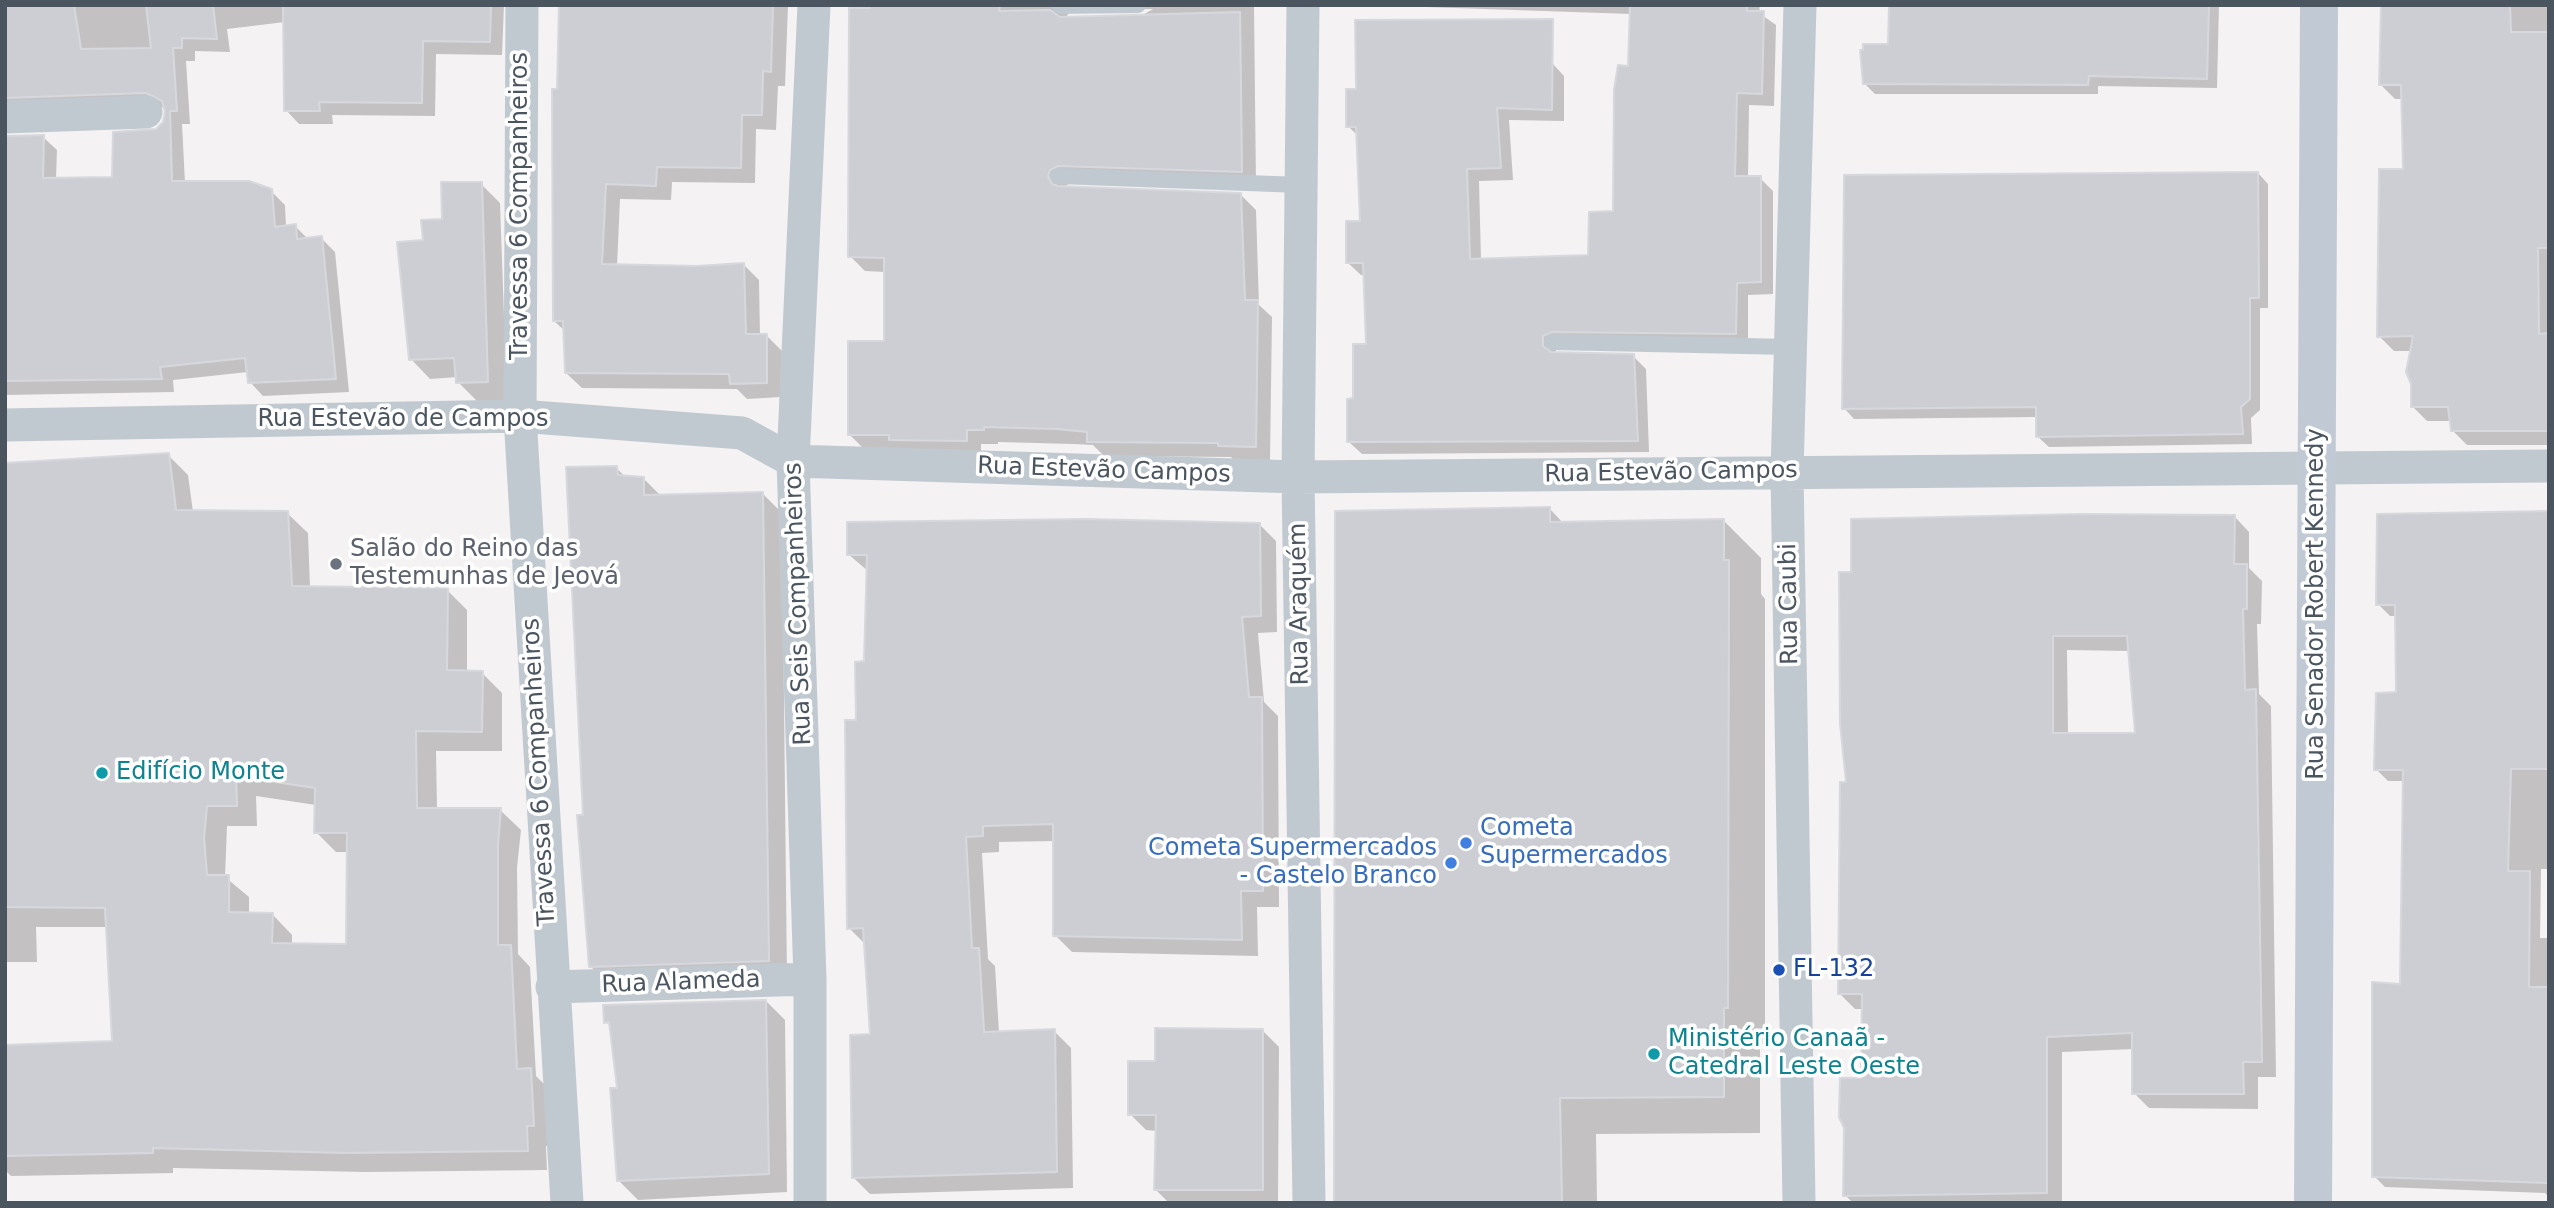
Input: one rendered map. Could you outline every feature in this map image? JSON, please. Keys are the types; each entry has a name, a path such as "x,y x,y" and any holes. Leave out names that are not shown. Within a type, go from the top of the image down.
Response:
{"street":[{"name":"Travessa 6 Companheiros","path":"522,5 520,416 552,987 568,1203"},
{"name":"Rua Seis Companheiros","path":"810,1203 810,979 793,461 814,5"},
{"name":"Rua Araquém","path":"1303,5 1298,477 1309,1203"},
{"name":"Rua Caubi","path":"1799,1203 1787,471 1800,5"},
{"name":"Rua Senador Robert Kennedy","path":"2313,1203 2319,5"},
{"path":"5,117 146,112"},
{"name":"Rua Estevão de Campos","path":"5,425 520,416 742,433 793,461"},
{"name":"Rua Estevão Campos","path":"793,461 1298,477 1787,471 2318,471 2549,467"},
{"name":"Rua Alameda","path":"552,987 810,979"}],"lane":[{"path":"1060,6 1138,5"},
{"path":"1058,176 1301,186"},
{"path":"1552,342 1791,347"}],"building":[{"path":"5,5 74,5 81,49 151,48 146,5 213,5 217,39 182,38 182,48 173,48 177,111 170,111 172,181 249,181 272,189 275,227 296,224 297,239 322,236 336,379 248,383 245,358 160,367 162,379 5,381 5,136 44,135 43,178 112,177 113,132 156,129 163,122 165,112 162,101 146,93 5,98"},
{"path":"283,5 491,5 490,42 423,41 422,103 319,102 320,111 284,111"},
{"path":"559,5 773,5 771,72 763,71 762,115 742,115 741,168 657,167 656,186 606,184 602,264 697,266 744,263 746,334 767,334 767,383 730,384 729,374 565,373 563,321 553,321 552,89 557,89"},
{"path":"870,5 1000,5 999,11 1050,10 1060,17 1240,12 1242,172 1058,166 1050,170 1048,176 1052,184 1058,186 1241,193 1245,300 1258,300 1256,447 1218,446 1218,443 1087,442 1087,432 1057,429 984,427 984,430 967,430 967,441 889,440 889,435 848,435 848,341 884,341 884,258 848,257 849,8 870,8"},
{"path":"1630,5 1747,5 1747,11 1764,11 1762,94 1737,93 1735,176 1761,176 1761,282 1737,283 1736,334 1552,332 1543,336 1543,346 1551,352 1634,354 1638,441 1347,442 1347,399 1353,398 1353,344 1366,344 1363,263 1346,263 1346,221 1360,221 1356,127 1346,127 1346,89 1356,89 1355,20 1553,19 1552,110 1497,108 1501,168 1467,169 1470,259 1588,255 1589,212 1613,211 1614,90 1618,65 1628,66"},
{"path":"1889,5 2209,5 2207,79 2089,76 2088,85 1863,84 1860,50 1863,50 1863,44 1888,44"},
{"path":"2381,5 2510,5 2511,32 2549,32 2549,248 2538,248 2539,334 2549,333 2549,431 2451,431 2448,407 2411,407 2411,384 2406,372 2413,336 2377,337 2379,169 2403,169 2401,85 2379,85"},
{"path":"2258,172 2259,298 2250,298 2250,399 2241,407 2243,434 2036,437 2036,407 1842,409 1844,175"},
{"path":"441,182 482,182 488,382 456,383 454,358 409,360 397,242 423,240 421,220 442,219"},
{"path":"169,453 176,510 288,511 292,586 448,588 447,670 483,671 482,732 416,731 417,808 501,808 498,845 498,945 511,945 517,1069 531,1068 534,1126 527,1126 528,1151 345,1153 153,1148 153,1153 5,1156 5,1045 112,1041 105,908 5,907 5,463","holes":["236,776 315,788 314,833 347,833 346,944 272,943 273,913 229,912 229,875 207,875 204,838 207,806 237,806"]},
{"path":"617,466 618,475 644,477 644,495 763,492 769,961 589,967 577,815 583,815 566,467"},
{"path":"1550,507 1550,522 1724,519 1724,560 1729,560 1728,1008 1724,1008 1724,1097 1560,1098 1562,1203 1334,1203 1335,511"},
{"path":"2549,511 2549,769 2511,769 2508,871 2530,871 2529,987 2549,987 2549,1183 2372,1177 2372,982 2400,984 2403,770 2374,770 2376,693 2396,692 2395,605 2376,605 2377,514"},
{"path":"2081,514 2235,515 2234,564 2247,564 2247,609 2243,609 2245,690 2256,689 2262,1062 2243,1062 2244,1094 2132,1094 2132,1033 2047,1037 2047,1193 1843,1196 1844,1128 1839,1117 1840,1078 1861,1078 1862,994 1838,994 1840,782 1846,782 1840,724 1839,572 1851,572 1851,519","holes":["2053,636 2127,636 2135,733 2053,733"]},
{"path":"1085,519 1260,523 1261,616 1242,617 1249,697 1262,697 1263,891 1241,891 1242,940 1053,936 1053,824 983,826 983,836 966,837 972,948 979,948 984,1032 1055,1029 1057,1172 852,1178 850,1035 870,1034 863,928 847,929 845,720 856,720 855,662 864,661 867,555 847,555 847,522"},
{"path":"766,1000 769,1174 617,1181 610,1088 617,1088 609,1022 604,1023 603,1005"},
{"path":"1155,1028 1263,1029 1263,1190 1154,1190 1156,1115 1128,1115 1128,1061 1155,1061"}],"place":[{"name":"Salão do Reino das Testemunhas de Jeová","path":"336,564"},
{"name":"Edifício Monte","path":"102,773"},
{"name":"Cometa Supermercados","path":"1466,843"},
{"name":"Cometa Supermercados - Castelo Branco","path":"1451,863"},
{"name":"FL-132","path":"1779,970"},
{"name":"Ministério Canaã - Catedral Leste Oeste","path":"1654,1054"}]}
